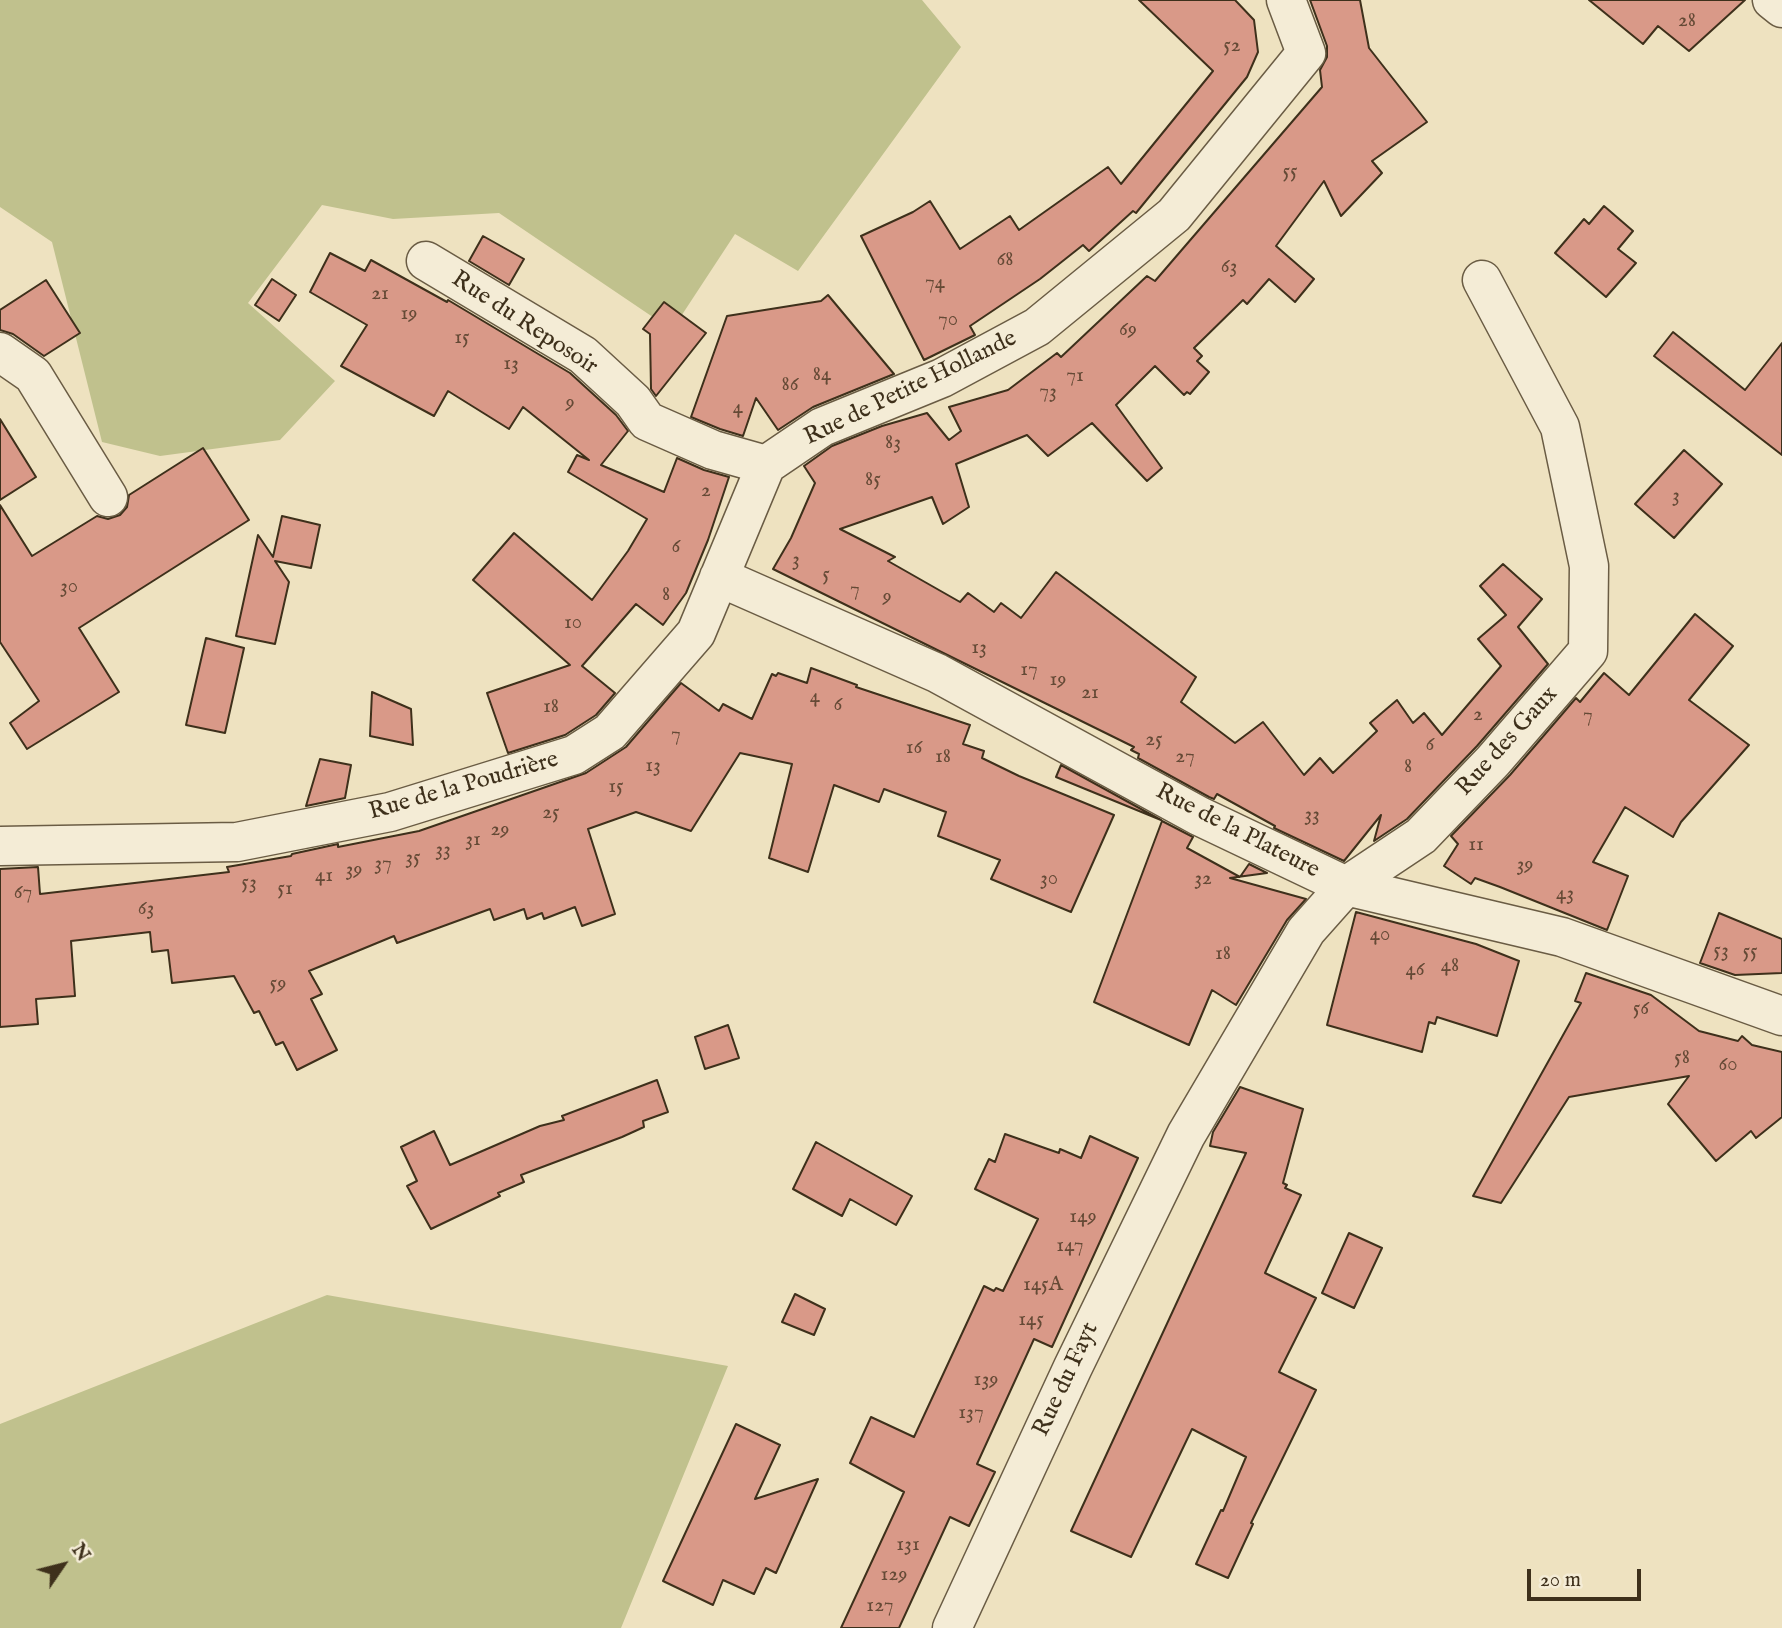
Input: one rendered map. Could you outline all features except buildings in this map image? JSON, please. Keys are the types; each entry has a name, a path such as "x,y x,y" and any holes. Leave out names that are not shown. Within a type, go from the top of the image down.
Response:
{"street":[{"name":"Rue de Petite Hollande","path":"766,465 822,427 942,377 1037,327 1174,215 1306,53 1286,0"},
{"path":"1772,0 1782,8"},
{"name":"Rue du Reposoir","path":"426,261 583,355 632,401 647,421 713,450 766,465"},
{"name":"Rue des Gaux","path":"1186,1135 1306,931 1346,886 1421,836 1493,761 1588,651 1590,566 1560,427 1482,280"},
{"path":"0,352 33,374 108,497"},
{"name":"Rue de la Poudrière","path":"0,846 237,842 390,812 574,755 610,732 695,633 766,465"},
{"name":"Rue de la Plateure","path":"719,577 937,673 1199,816 1346,886 1562,937 1782,1016"},
{"name":"Rue du Fayt","path":"952,1628 1073,1367 1186,1135"}],"green space":[{"path":"0,0 922,0 961,47 798,271 735,234 672,330 499,213 393,219 322,205 248,303 335,381 280,440 160,456 102,442 52,242 0,207"},
{"path":"327,1295 728,1366 621,1628 0,1628 0,1424"}]}
